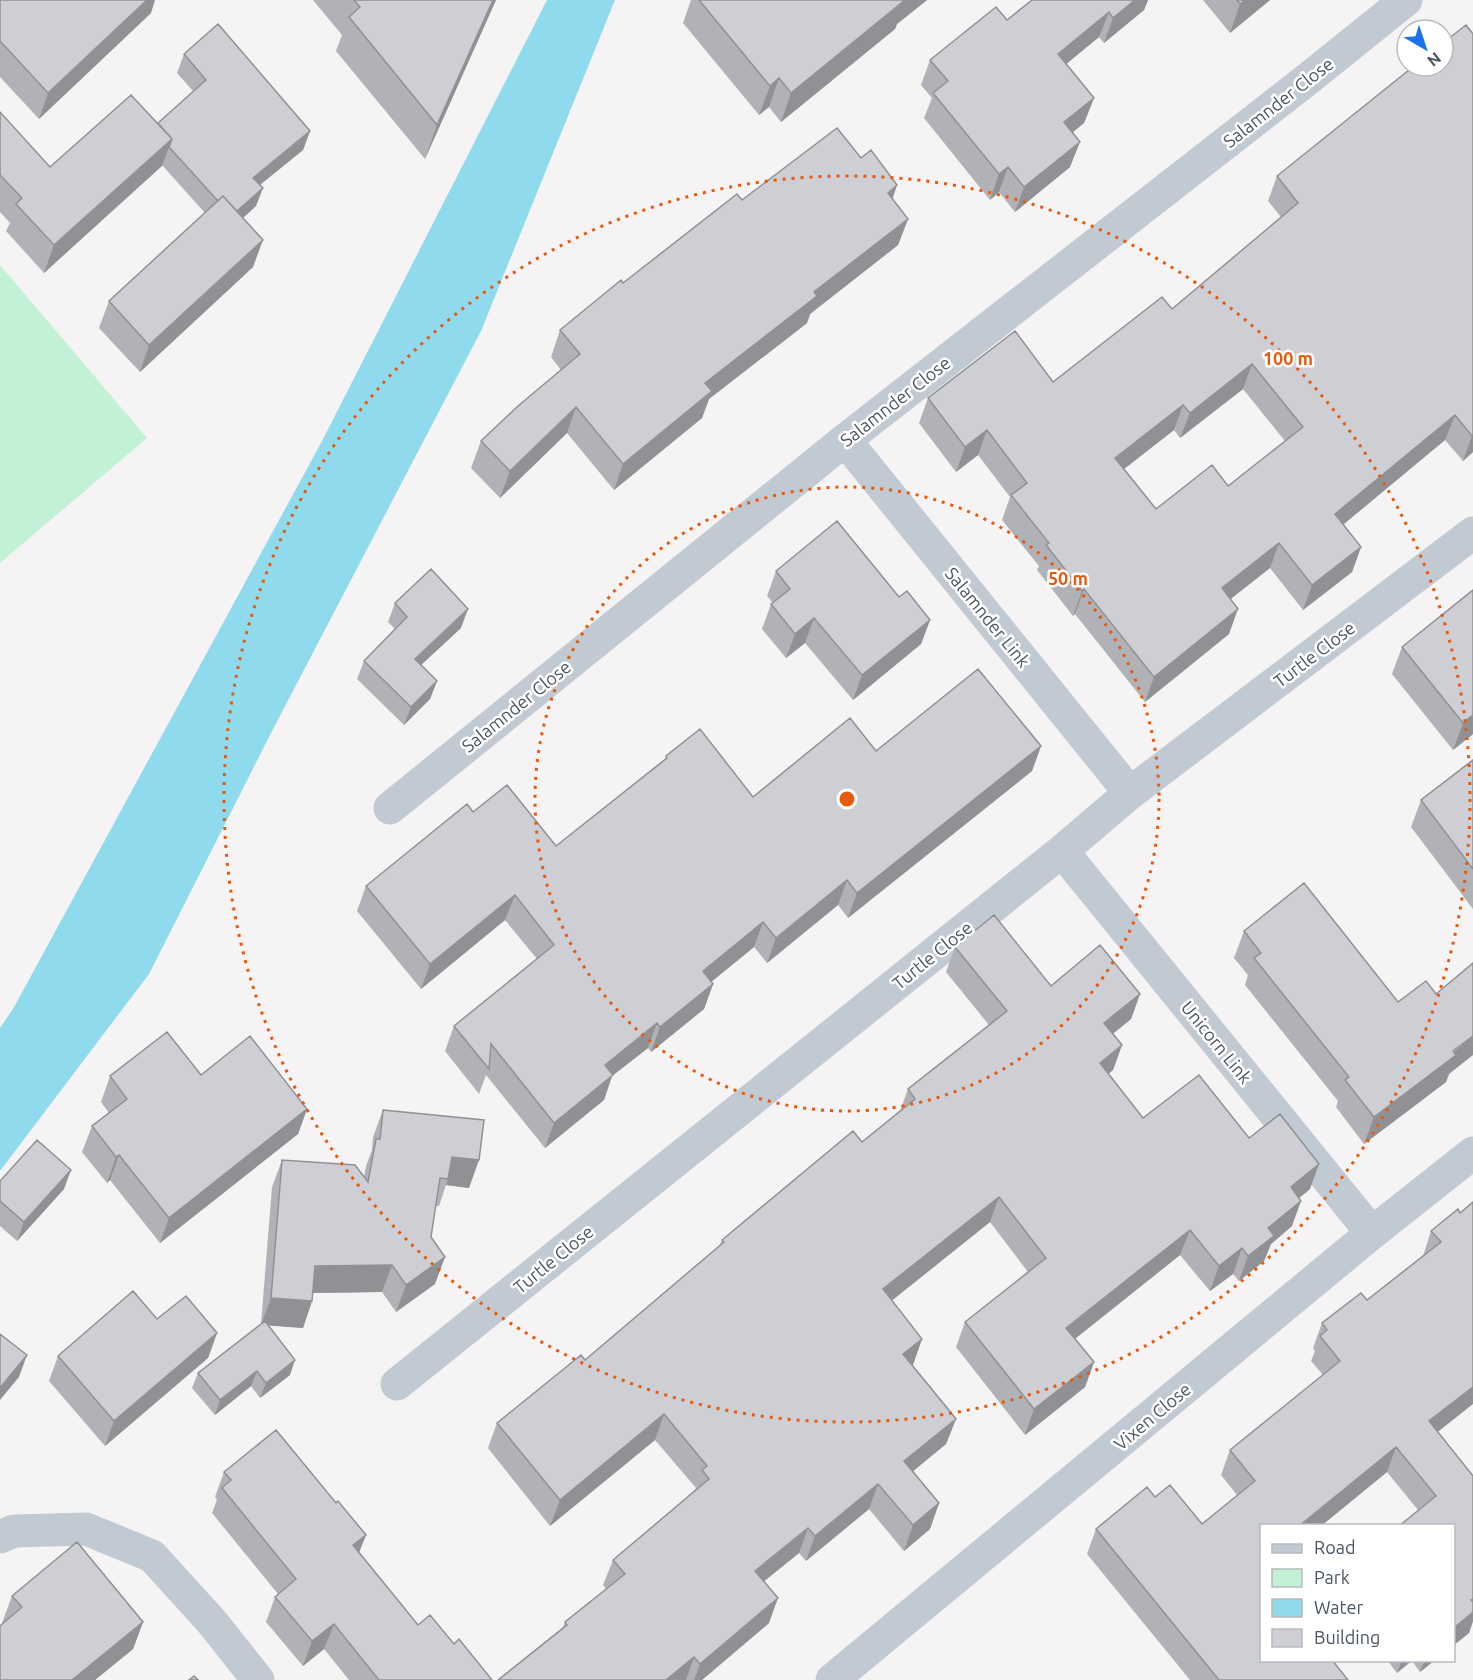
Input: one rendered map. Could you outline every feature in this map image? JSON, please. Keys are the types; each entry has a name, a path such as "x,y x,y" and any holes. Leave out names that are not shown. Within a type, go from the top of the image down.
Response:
{"street":[{"name":"Salamnder Close","path":"390,808 845,440 1406,0"},
{"name":"Salamnder Link","path":"845,440 1130,793"},
{"name":"Turtle Close","path":"397,1384 1062,851 1130,793 1473,533"},
{"name":"Unicorn Link","path":"1062,851 1372,1233"},
{"name":"Vixen Close","path":"832,1680 1372,1233 1473,1153"},
{"path":"0,1537 14,1531 86,1529 152,1556 212,1622 258,1680"}],"green space":[{"path":"0,265 147,438 0,563"}],"water":[{"path":"547,0 615,0 481,331 271,733 149,974 0,1171 0,1028 13,1009 321,443"}],"building":[{"path":"0,0 147,0 48,93 0,41"},
{"path":"354,0 493,0 437,125 349,17 360,7"},
{"path":"699,0 905,0 791,93 779,78 770,86"},
{"path":"1032,0 1135,0 1113,18 1109,12 1058,54 1094,98 1064,122 1080,142 1024,187 1008,167 999,174 933,93 948,81 930,60 996,7 1007,20"},
{"path":"218,24 310,131 253,178 263,188 237,211 223,196 218,201 169,147 172,139 158,123 206,80 184,54"},
{"path":"1466,25 1473,34 1473,435 1455,415 1335,514 1361,547 1312,585 1279,543 1222,588 1238,609 1154,677 1084,589 1082,591 1046,545 1049,543 1011,495 1027,483 987,430 965,447 928,398 1015,331 1053,382 1162,297 1172,309 1298,203 1277,176 1399,78 1455,78 1455,34","holes":["1252,364 1303,427 1228,486 1212,465 1156,509 1115,458 1183,405 1190,413"]},
{"path":"131,95 172,139 54,245 16,204 22,198 0,175 0,112 50,167"},
{"path":"837,128 861,158 871,150 897,185 888,193 908,219 814,292 817,296 705,383 712,391 623,464 576,407 510,471 481,441 518,406 580,354 560,330 621,280 623,283 737,194 742,200"},
{"path":"223,196 263,240 149,345 109,301"},
{"path":"837,521 899,597 907,591 930,620 862,675 814,618 795,634 771,604 790,589 776,571"},
{"path":"431,569 468,609 415,659 437,681 411,707 364,661 407,617 395,603"},
{"path":"1473,590 1473,715 1463,723 1402,647"},
{"path":"978,669 1041,746 857,893 847,880 776,938 763,922 703,971 713,984 660,1027 657,1023 605,1065 613,1075 554,1123 491,1044 489,1069 454,1026 554,945 515,895 430,964 366,886 467,804 473,812 507,785 556,846 700,729 753,797 850,718 876,751"},
{"path":"1473,760 1473,869 1421,800"},
{"path":"1304,883 1398,1002 1426,981 1436,994 1473,963 1473,1036 1453,1051 1456,1055 1374,1117 1345,1080 1349,1077 1254,958 1261,953 1244,931"},
{"path":"994,915 1051,986 1100,945 1140,994 1104,1023 1122,1045 1100,1063 1143,1118 1199,1075 1249,1138 1280,1114 1319,1164 1291,1187 1301,1201 1268,1228 1274,1236 1248,1256 1242,1248 1219,1266 1190,1230 1066,1328 1094,1362 1034,1409 965,1322 1046,1258 999,1197 883,1289 922,1339 903,1354 956,1419 904,1461 939,1503 913,1525 878,1484 815,1536 808,1528 755,1571 778,1598 700,1664 694,1657 666,1680 498,1680 567,1625 565,1622 625,1574 613,1560 709,1479 702,1470 707,1466 664,1414 560,1500 497,1423 581,1355 585,1360 724,1242 722,1240 853,1131 862,1142 915,1099 908,1089 1007,1011 955,947"},
{"path":"167,1032 201,1075 250,1036 307,1109 169,1218 119,1155 116,1157 92,1126 127,1099 110,1076"},
{"path":"383,1110 484,1120 479,1160 452,1157 448,1179 440,1178 431,1237 445,1257 406,1285 392,1265 315,1266 312,1301 271,1298 282,1160 355,1165 368,1182 376,1139 380,1139"},
{"path":"37,1140 71,1170 24,1222 0,1201 0,1181"},
{"path":"1473,1202 1473,1387 1429,1421 1473,1476 1473,1599 1471,1600 1473,1612 1455,1627 1455,1524 1401,1524 1436,1496 1396,1447 1301,1524 1260,1524 1260,1662 1334,1662 1348,1680 1219,1680 1096,1529 1147,1487 1155,1497 1170,1485 1202,1524 1255,1481 1230,1450 1340,1361 1320,1336 1327,1330 1322,1323 1361,1293 1367,1300 1441,1242 1431,1231 1458,1209 1460,1213"},
{"path":"133,1291 157,1319 186,1296 217,1333 114,1421 58,1356"},
{"path":"265,1321 295,1360 266,1383 257,1371 220,1400 198,1373"},
{"path":"0,1334 27,1355 0,1388"},
{"path":"276,1430 336,1503 338,1501 366,1535 353,1545 418,1625 430,1615 454,1644 459,1639 492,1680 379,1680 334,1624 312,1641 275,1597 296,1579 222,1488 231,1480 224,1472"},
{"path":"77,1542 143,1622 72,1680 0,1680 0,1626 22,1607 12,1596"}]}
